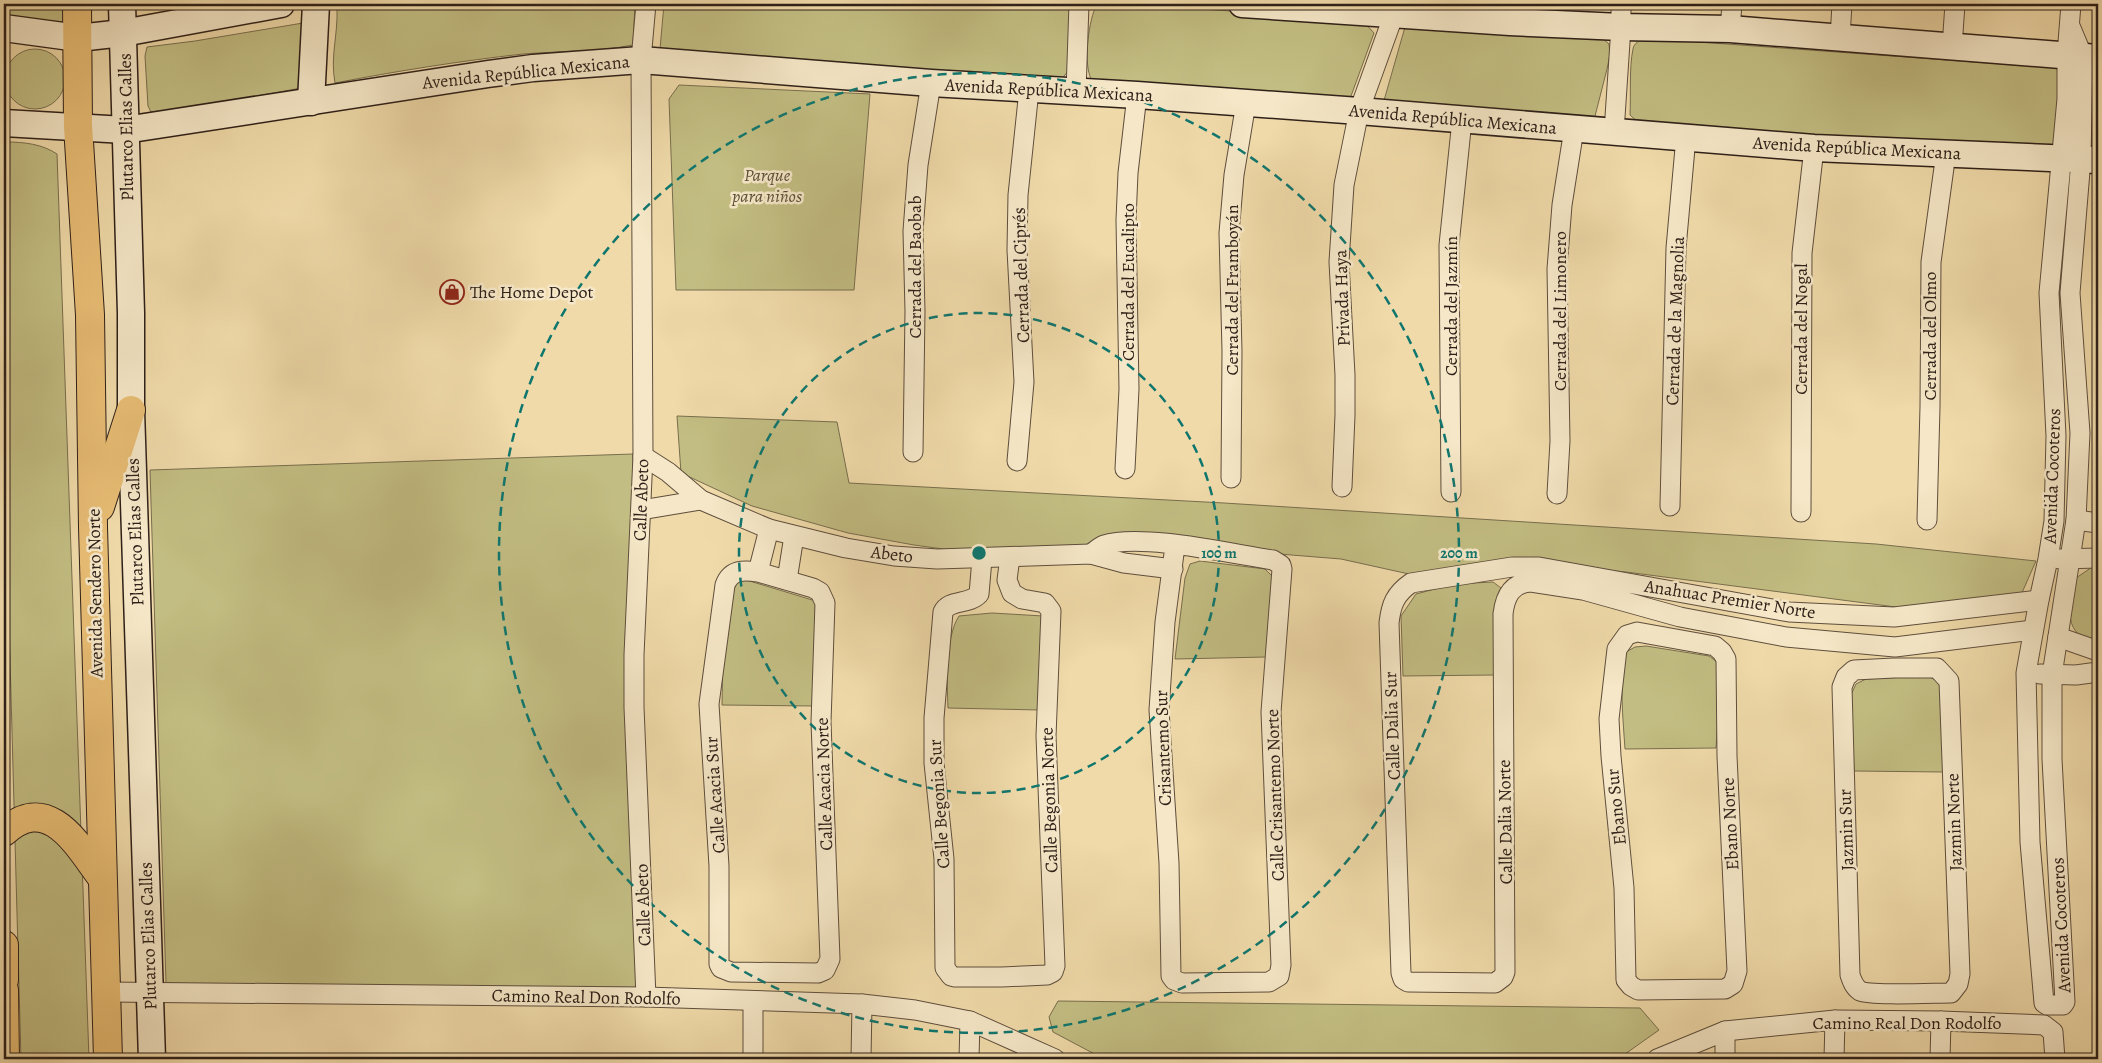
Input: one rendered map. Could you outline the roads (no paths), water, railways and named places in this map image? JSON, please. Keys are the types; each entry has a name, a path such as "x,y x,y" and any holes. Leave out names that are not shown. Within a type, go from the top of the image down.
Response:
{"main road":[{"name":"Avenida Sendero Norte","path":"77,4 78,126 90,315 93,527 108,1059"},
{"name":"Plutarco Elias Calles","path":"122,4 131,313 131,410 152,1059"},
{"path":"4,28 78,38 123,33 281,4"},
{"path":"310,102 316,4"},
{"path":"1242,4 1621,16 1731,16 1840,38 2083,56"},
{"name":"Avenida República Mexicana","path":"4,124 78,126 126,130 533,68 641,60 1029,90 1137,95 1359,111 1814,148 2081,159"},
{"path":"93,527 131,410"},
{"path":"4,832 22,819 46,819 56,823 72,838 102,878"},
{"path":"4,945 4,980"},
{"path":"4,1007 5,1059"}],"street":[{"name":"Calle Abeto","path":"646,4 641,60 643,456 634,655 634,707 646,997"},
{"path":"1076,92 1079,4"},
{"path":"1840,38 1842,4"},
{"path":"1952,47 1955,4"},
{"path":"2071,4 2070,26 2083,56 2081,159"},
{"name":"Privada Haya","path":"1342,487 1345,415 1339,262 1340,221 1344,185 1359,111 1395,9"},
{"path":"1614,132 1621,16"},
{"name":"Cerrada del Baobab","path":"913,452 915,311 913,231 918,165 931,83"},
{"name":"Cerrada del Ciprés","path":"1018,461 1024,382 1017,250 1018,194 1029,90"},
{"name":"Cerrada del Eucalipto","path":"1125,468 1129,389 1126,220 1128,173 1137,95"},
{"name":"Cerrada del Framboyán","path":"1231,478 1232,351 1229,233 1234,175 1246,103"},
{"name":"Cerrada del Jazmín","path":"1451,492 1449,245 1462,120"},
{"name":"Cerrada del Limonero","path":"1558,494 1560,441 1556,312 1558,236 1574,129"},
{"name":"Cerrada de la Magnolia","path":"1670,506 1676,248 1686,137"},
{"name":"Cerrada del Nogal","path":"1801,512 1802,253 1814,148"},
{"name":"Cerrada del Olmo","path":"1927,520 1931,262 1946,154"},
{"name":"Avenida Cocoteros","path":"2081,159 2070,293 2080,433 2076,520 2052,675 2052,759 2065,1002 2062,1005 2047,1005 2044,1003 2030,842 2026,673 2054,521 2056,436 2049,293 2057,197 2081,159"},
{"name":"Abeto","path":"643,456 668,472 702,500 769,529 794,536 894,556 937,559 1091,554"},
{"path":"641,510 702,500"},
{"path":"2076,520 2098,523"},
{"path":"751,571 769,529"},
{"path":"787,580 794,536"},
{"path":"1091,554 1103,546 1121,543 1139,542 1175,546"},
{"name":"Calle Crisantemo Norte","path":"1175,546 1273,560 1281,565 1283,574 1271,712 1280,971 1279,976 1269,982 1230,984"},
{"name":"Crisantemo Sur","path":"1175,546 1165,622 1159,710 1170,896 1171,972 1174,980 1182,983 1230,984"},
{"path":"1091,554 1124,563 1173,569"},
{"name":"Calle Begonia Norte","path":"1002,978 1048,975 1053,972 1055,966 1046,736 1052,611 1045,603 1022,599 1012,593 1008,586 1010,557"},
{"name":"Calle Begonia Sur","path":"982,558 979,594 971,601 950,604 944,610 934,718 934,763 944,859 945,968 951,976 955,977 1002,978"},
{"path":"2048,558 2071,560 2098,558"},
{"path":"1512,567 1515,587"},
{"name":"Anahuac Premier Norte","path":"1512,567 1539,568 1584,582 1680,617 1786,637 1895,646 2033,630"},
{"name":"Calle Dalia Sur","path":"1403,979 1401,973 1388,623 1391,608 1395,597 1411,583 1512,567"},
{"name":"Calle Acacia Norte","path":"751,571 787,580 820,592 825,603 821,722 830,959 825,970 818,973 783,973"},
{"name":"Calle Acacia Sur","path":"751,571 732,574 725,585 709,704 720,866 719,964 721,968 731,972 783,973"},
{"name":"Anahuac Premier Norte","path":"1515,587 1525,582 1584,582 1681,592 1789,612 1894,617 2038,600"},
{"name":"Calle Dalia Norte","path":"1403,979 1408,982 1495,983 1503,977 1505,972 1503,614 1508,593 1515,587"},
{"path":"1678,639 1681,592"},
{"path":"1894,617 1894,668"},
{"name":"Ebano Sur","path":"1677,991 1638,990 1626,980 1624,888 1609,719 1617,649 1627,635 1637,632 1678,639"},
{"path":"2058,637 2098,651"},
{"name":"Ebano Norte","path":"1677,991 1725,989 1733,984 1737,972 1727,756 1726,658 1714,646 1678,639"},
{"name":"Jazmin Norte","path":"1894,668 1937,668 1949,681 1960,974 1958,984 1951,993 1900,994"},
{"name":"Jazmin Sur","path":"1894,668 1854,670 1846,676 1842,688 1850,975 1853,985 1861,992 1900,994"},
{"path":"2026,673 2076,675 2098,672"},
{"name":"Camino Real Don Rodolfo","path":"106,992 646,997 753,1002 862,1004 915,1010 970,1021 1056,1059"},
{"path":"752,1059 753,1002"},
{"path":"861,1059 862,1004"},
{"path":"1834,1059 1835,1020"},
{"name":"Camino Real Don Rodolfo","path":"1657,1059 1726,1031 1835,1020 1941,1021 2044,1025 2053,1032 2055,1059"},
{"path":"968,1059 970,1021"},
{"path":"1940,1059 1941,1021"},
{"path":"1725,1059 1726,1031"}],"place":[{"name":"The Home Depot","path":"452,292"}],"park label":[{"name":"Parque para niños","path":"767,185"}]}
